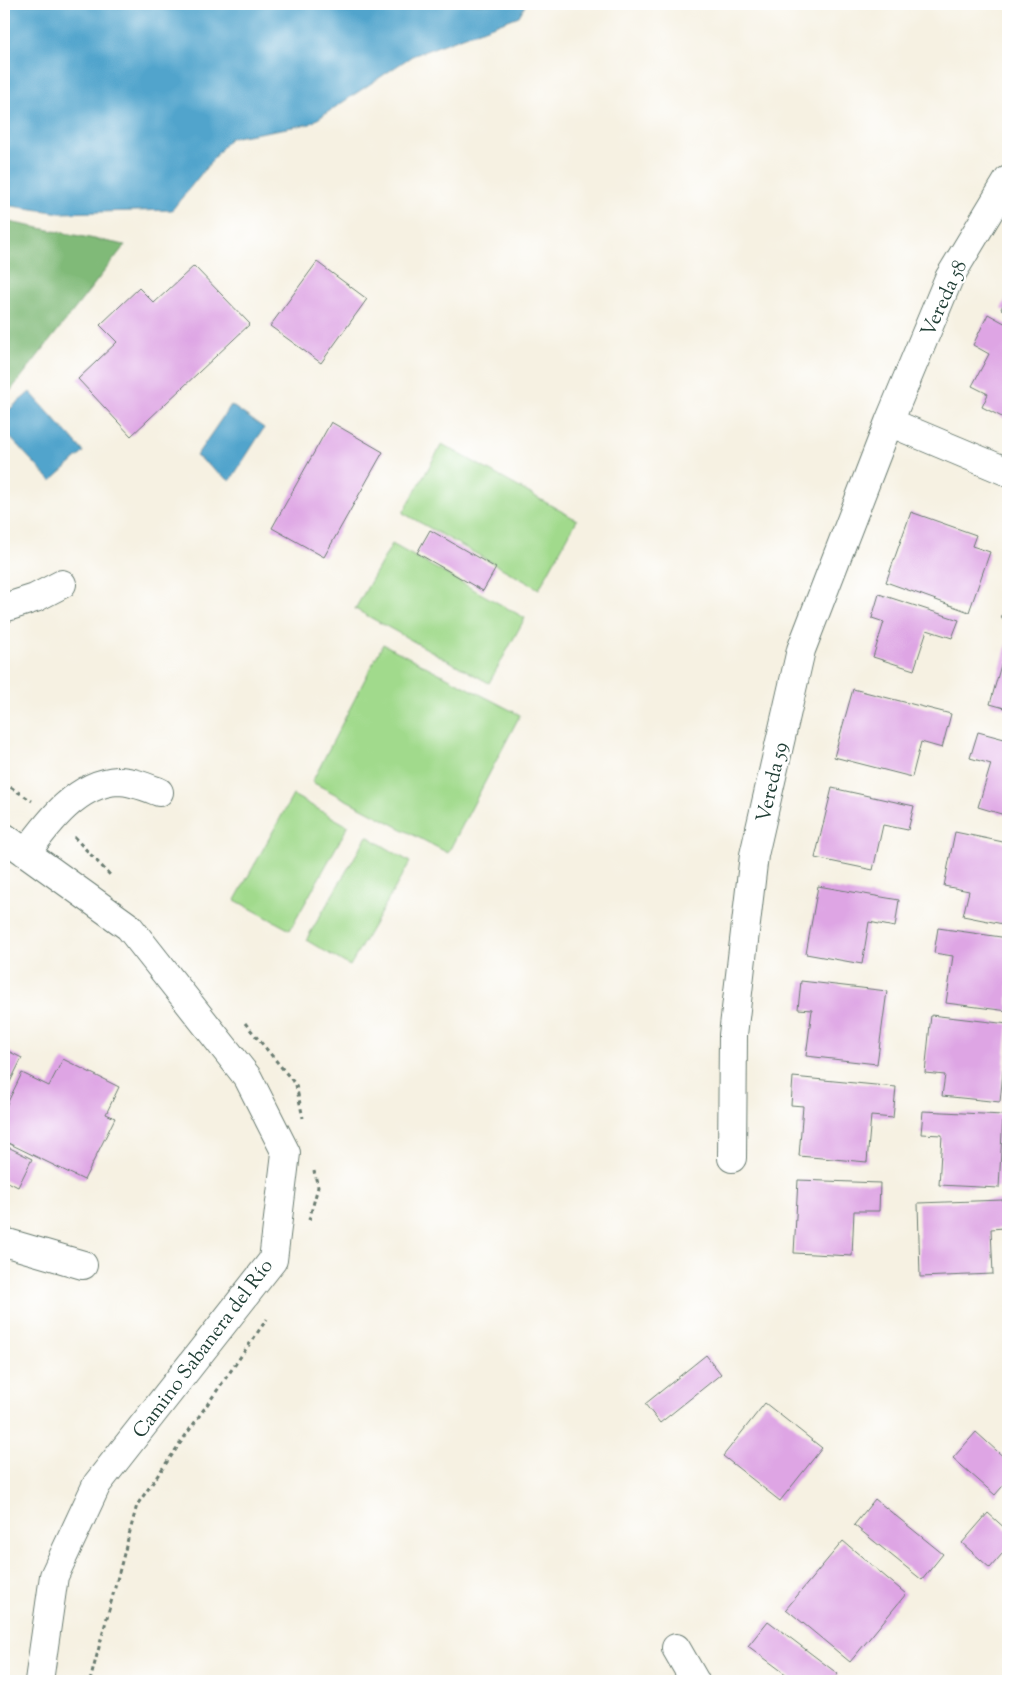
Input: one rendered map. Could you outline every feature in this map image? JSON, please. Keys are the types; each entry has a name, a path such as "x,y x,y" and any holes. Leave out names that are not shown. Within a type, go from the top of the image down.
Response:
{"street":[{"name":"Vereda 58","path":"889,422 949,278 1008,180"},
{"path":"889,422 1008,472"},
{"name":"Vereda 59","path":"732,1158 732,1035 754,855 801,650 889,422"},
{"path":"4,608 36,598 62,584"},
{"path":"26,853 39,835 74,799 95,786 118,781 134,783 159,792"},
{"name":"Camino Sabanera del Río","path":"4,837 129,927 248,1078 286,1153 273,1260 97,1484 54,1576 39,1681"},
{"path":"4,1242 83,1265"},
{"path":"676,1648 696,1681"}],"path":[{"path":"90,1681 137,1506"}],"green space":[{"path":"4,221 125,245 4,399"},
{"path":"442,444 577,520 539,589 403,513"},
{"path":"392,544 525,618 489,683 355,609"},
{"path":"383,644 520,715 448,853 312,782"},
{"path":"293,795 348,826 290,930 235,900"},
{"path":"367,836 410,862 350,966 306,940"}],"water":[{"path":"4,4 526,4 519,16 412,56 310,124 230,138 172,210 61,213 4,205"},
{"path":"30,392 84,452 51,481 4,431 4,414"},
{"path":"231,405 264,428 230,481 196,456"}],"building":[{"path":"317,262 367,299 321,363 270,326"},
{"path":"194,266 250,324 131,436 78,379 117,342 100,325 139,288 154,303"},
{"path":"1008,294 1008,312 1001,309"},
{"path":"988,314 1008,325 1008,420 982,407 988,394 972,386 989,354 973,345"},
{"path":"331,422 383,452 324,557 272,528"},
{"path":"911,512 976,535 972,546 990,552 969,612 886,582"},
{"path":"430,530 496,568 483,591 417,553"},
{"path":"879,594 959,620 952,638 927,630 914,670 873,657 884,622 872,618"},
{"path":"1008,597 1008,620 1001,618"},
{"path":"1008,640 1008,709 990,704"},
{"path":"853,689 951,714 942,748 921,742 912,777 834,757"},
{"path":"978,732 1008,740 1008,816 978,807 991,764 970,758"},
{"path":"832,788 914,806 908,830 883,825 873,870 815,858"},
{"path":"955,832 1008,843 1008,925 963,916 969,891 944,886"},
{"path":"818,886 899,900 895,927 869,922 862,964 806,954"},
{"path":"938,928 1008,938 1008,1011 946,1003 953,956 934,953"},
{"path":"801,981 887,991 877,1064 806,1056 812,1010 798,1009"},
{"path":"931,1015 1008,1024 1000,1102 942,1096 945,1075 925,1073"},
{"path":"4,1049 22,1058 4,1094"},
{"path":"63,1059 119,1087 106,1114 115,1118 84,1180 4,1141 4,1110 22,1073 49,1086"},
{"path":"793,1077 896,1087 893,1118 871,1116 867,1162 799,1156 803,1106 791,1105"},
{"path":"923,1111 1003,1115 999,1188 939,1185 942,1135 921,1134"},
{"path":"4,1145 32,1159 18,1187 4,1180"},
{"path":"798,1180 880,1183 879,1211 854,1211 852,1256 794,1253"},
{"path":"1003,1200 1004,1228 991,1229 993,1274 920,1277 918,1203"},
{"path":"706,1355 721,1374 660,1423 645,1404"},
{"path":"765,1403 822,1448 780,1501 723,1456"},
{"path":"976,1432 1008,1461 1008,1480 995,1495 953,1458"},
{"path":"875,1499 943,1554 922,1580 854,1525"},
{"path":"988,1513 1008,1531 1008,1547 990,1568 962,1543"},
{"path":"843,1541 906,1594 850,1662 786,1609"},
{"path":"768,1621 838,1674 832,1681 795,1681 748,1646"}]}
